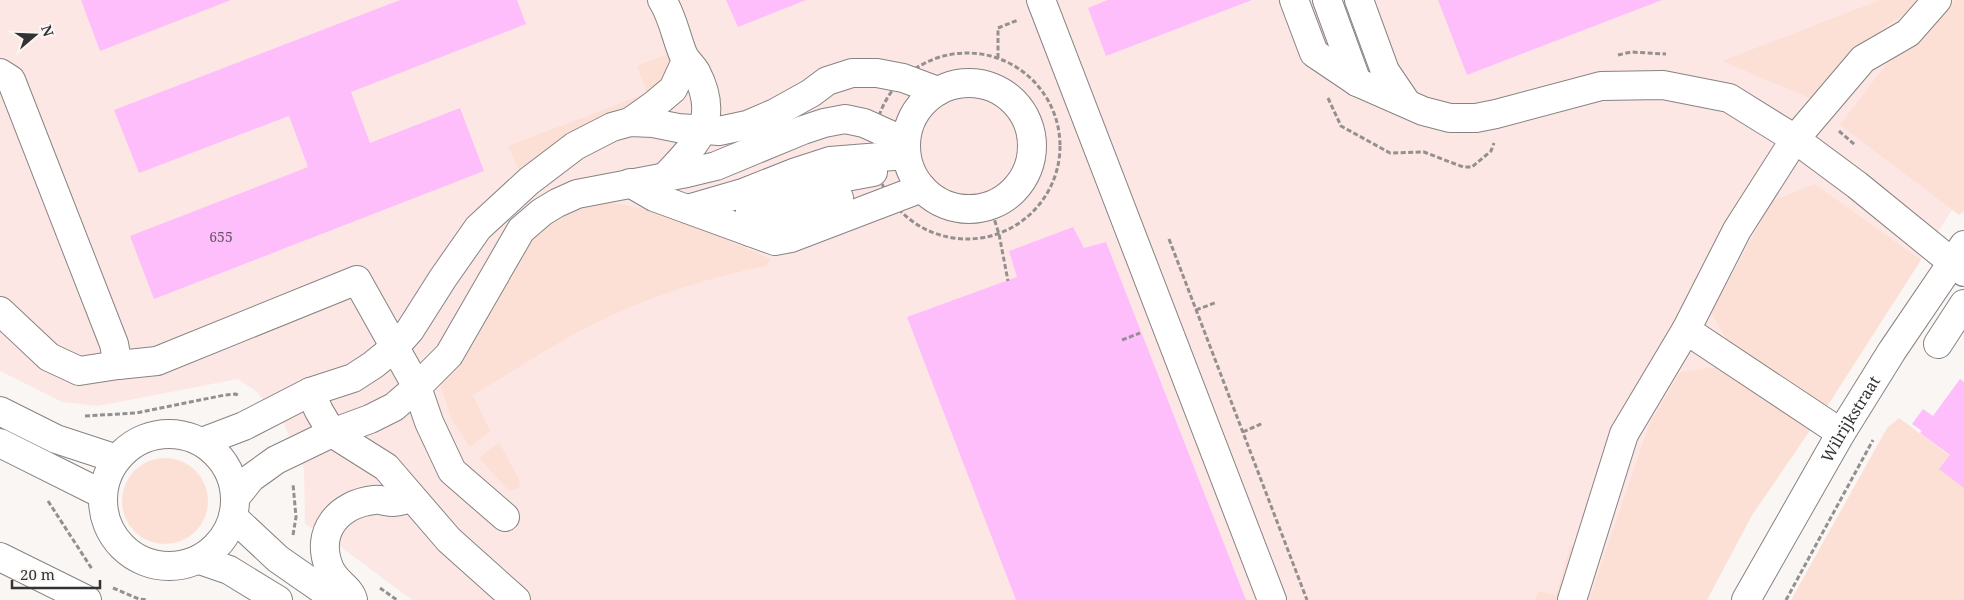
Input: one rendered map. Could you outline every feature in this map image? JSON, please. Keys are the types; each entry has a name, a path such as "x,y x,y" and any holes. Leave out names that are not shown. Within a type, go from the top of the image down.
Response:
{"street":[{"path":"662,0 686,61 696,71 704,96 706,118 694,145 666,176"},
{"path":"1294,0 1314,53 1357,82 1424,111 1450,118 1476,118 1601,86 1663,85 1729,98 1795,139 1960,260"},
{"path":"1327,0 1357,82"},
{"path":"1359,0 1385,72 1406,102"},
{"path":"1572,600 1624,434 1686,330 1737,230 1795,139 1863,59 1908,33 1937,0"},
{"path":"1043,5 1272,600"},
{"path":"630,122 673,89 686,61"},
{"path":"202,442 244,426 310,392 353,378 373,365 394,348 410,330 478,228 529,181 575,146 612,127 630,122 719,131 747,125 775,113 828,81 852,73 877,73 903,78 938,91"},
{"path":"6,76 114,344 118,365"},
{"path":"337,600 278,559 234,508 233,484 222,461 202,442 190,436 171,433 160,435 137,442 117,459 107,478 102,494 105,519 121,547 134,557 153,565 175,567 200,560 214,550 227,535 234,508 251,478 276,460 332,433 370,419 394,407 449,355 521,230 542,212 577,194 716,166 824,123 845,119 864,123 876,129 912,166 942,203 966,210 990,206 1011,194 1026,174 1032,150 1029,126 1017,104 997,90 974,83 949,86 927,98 912,118 912,166"},
{"path":"688,209 743,194 796,172 830,161 882,178"},
{"path":"630,183 654,197 750,232 847,195 912,166"},
{"path":"720,221 846,176 882,178 912,166"},
{"name":"Wilrijkstraat","path":"1746,600 1841,434 1892,351 1960,260"},
{"path":"0,311 49,357 79,371 157,361 358,280 417,387 429,422 452,471 505,517"},
{"path":"1938,344 1964,304"},
{"path":"1686,330 1841,434"},
{"path":"310,392 318,411 332,433 386,467 449,540 516,600"},
{"path":"0,411 56,439 117,459"},
{"path":"0,443 102,494"},
{"path":"354,600 352,593 336,580 329,567 325,549 325,538 332,521 346,508 360,503 375,500 393,502 412,498"},
{"path":"0,557 87,600"},
{"path":"200,560 229,570 278,600"}],"path":[{"path":"998,58 998,28 1043,5"},
{"path":"957,53 975,53 998,58 1010,63 1025,73 1038,86 1048,100 1056,117 1060,134 1060,152 1058,170 1052,187 1030,216 1016,226 999,234 982,239 964,240 928,231 914,223 898,209 882,178 876,129 878,118 887,100 903,78 922,64 939,57 957,53"},
{"path":"990,206 999,234 1008,280"},
{"path":"1169,239 1307,600"},
{"path":"115,590 148,600"}],"shaded area":[{"path":"0,0 1964,0 1964,191 1835,394 1752,515 1707,600 412,600 338,545 305,524 304,469 285,426 257,392 238,379 98,406 62,402 0,371"},
{"path":"1880,0 1925,0 1886,26 1861,47 1816,101 1722,61"},
{"path":"1956,0 1964,0 1964,211 1959,215 1840,125 1887,63 1933,24"},
{"path":"665,55 670,57 672,62 671,77 641,102 593,119 582,126 572,139 521,175 508,146 647,93 637,66"},
{"path":"1815,184 1921,260 1826,408 1727,340 1711,313 1772,201"},
{"path":"609,202 641,208 721,237 771,259 766,266 721,276 655,297 613,315 562,341 473,395 490,431 470,447 452,420 439,382 510,269 531,241 554,222 586,205"},
{"path":"1724,366 1813,426 1752,515 1707,600 1589,600 1649,425 1680,372"},
{"path":"1899,418 1964,466 1964,600 1791,600 1887,428"},
{"path":"499,442 520,481 519,488 509,491 479,458"},
{"path":"165,458 182,461 196,470 205,484 208,501 205,518 196,532 182,541 165,544 148,541 134,532 125,518 122,501 125,484 134,470 148,461"},
{"path":"1570,546 1582,548 1566,600 1535,600 1538,591 1556,595"}],"building":[{"path":"81,0 231,0 100,51"},
{"path":"400,0 517,0 526,24 351,92 370,143 460,108 484,171 154,299 130,236 308,167 289,116 139,173 114,110"},
{"path":"726,0 806,0 738,27"},
{"path":"1108,0 1252,0 1106,56 1088,8"},
{"path":"1438,0 1662,0 1467,75"},
{"path":"1073,227 1084,248 1106,242 1246,600 1016,600 907,317 1017,277 1009,251"},
{"path":"1960,379 1964,382 1964,488 1939,469 1950,455 1920,433 1922,431 1912,424 1923,409 1933,416"}]}
